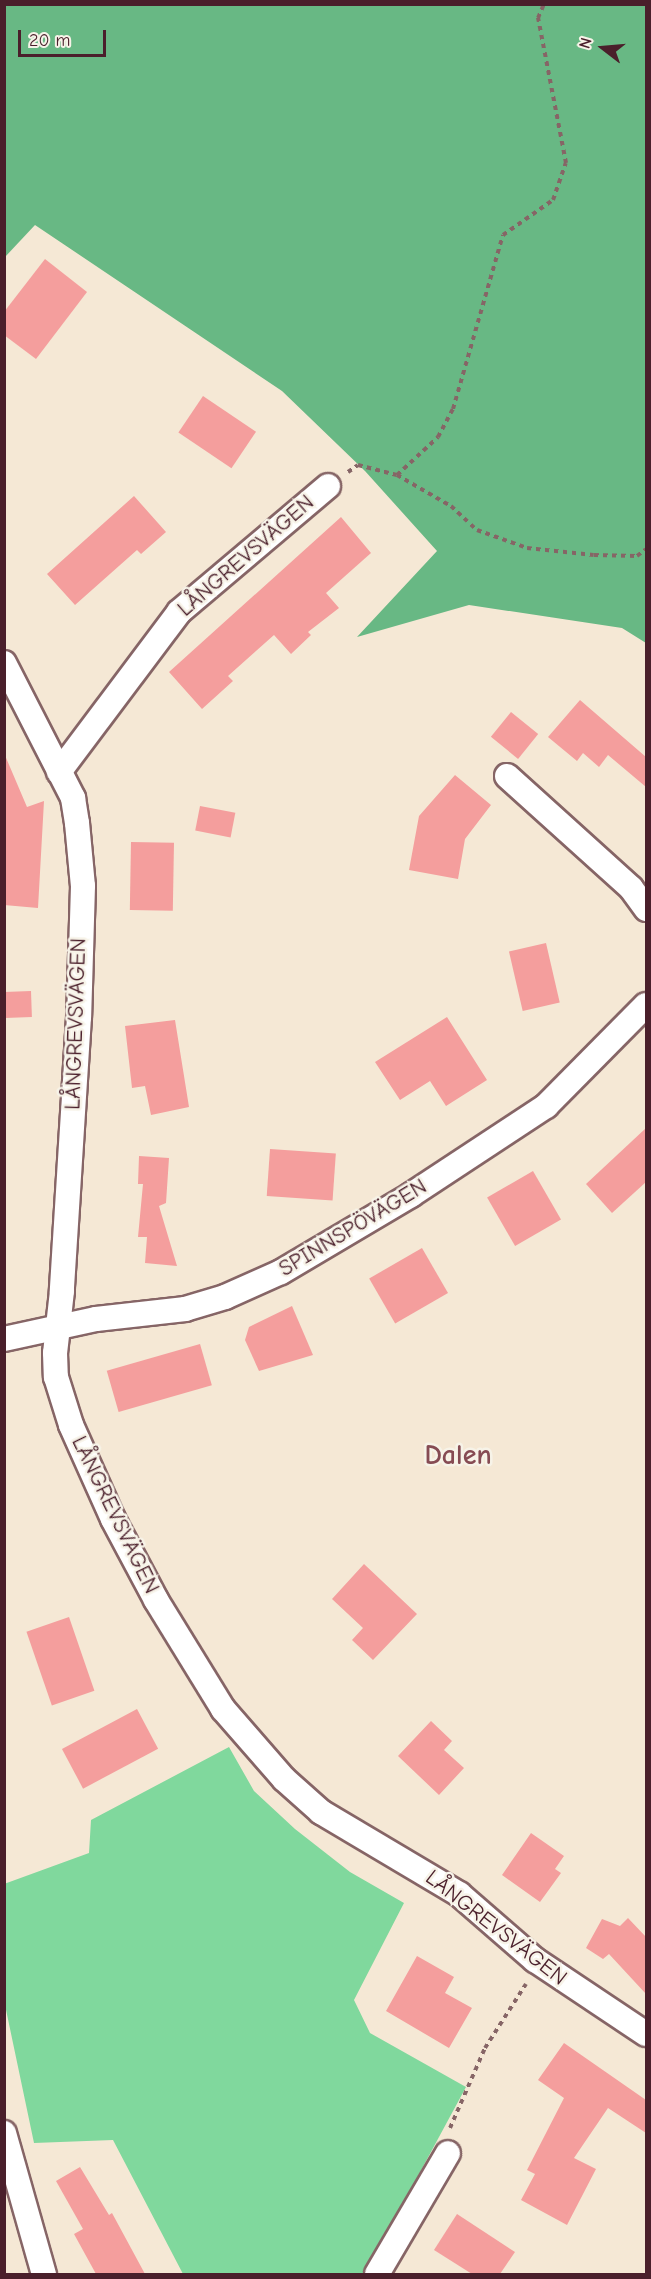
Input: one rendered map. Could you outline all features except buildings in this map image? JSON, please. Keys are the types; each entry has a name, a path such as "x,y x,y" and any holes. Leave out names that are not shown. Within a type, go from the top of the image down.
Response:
{"street":[{"name":"LÅNGREVSVÄGEN","path":"59,772 179,612 328,486"},
{"name":"LÅNGREVSVÄGEN","path":"4,663 73,798 83,886 79,1017 57,1326 56,1377 71,1425 113,1519 156,1600 223,1709 284,1779 321,1812 459,1894 540,1964 646,2034"},
{"path":"507,776 631,888 646,909"},
{"name":"SPINNSPÖVÄGEN","path":"4,1339 57,1326 185,1309 225,1297 281,1272 420,1189 546,1106 646,1005"},
{"path":"4,2133 9,2176 44,2274"},
{"path":"377,2274 448,2152"}],"path":[{"path":"397,475 438,437 453,409 503,235 554,200 566,163 538,18 544,4"},
{"path":"328,486 357,465 397,475 451,506 477,530 527,548 636,556 646,549"},
{"path":"448,2152 446,2137 469,2080 508,2011 540,1964"}],"green space":[{"path":"5,4 646,5 646,643 622,628 469,605 357,637 437,551 365,471 282,391 35,225 5,257"},
{"path":"229,1747 254,1791 295,1829 350,1872 404,1903 354,2000 370,2033 466,2087 365,2274 183,2274 113,2140 34,2143 5,2005 4,1884 89,1853 91,1820"}],"district":[{"name":"Dalen","path":"458,1455"}]}
